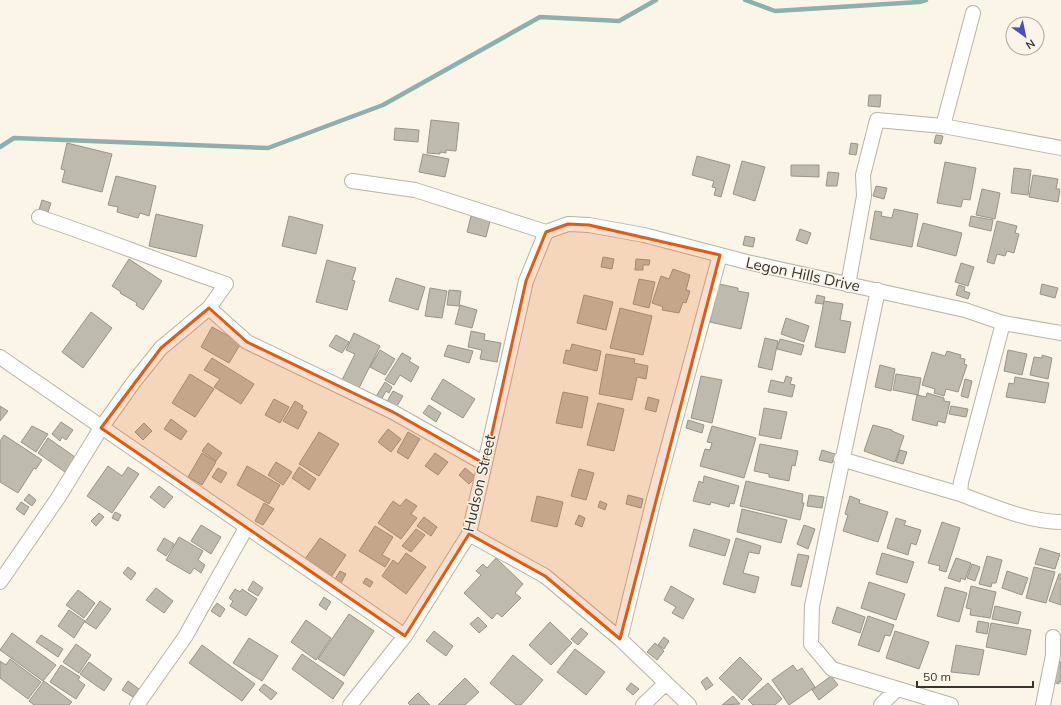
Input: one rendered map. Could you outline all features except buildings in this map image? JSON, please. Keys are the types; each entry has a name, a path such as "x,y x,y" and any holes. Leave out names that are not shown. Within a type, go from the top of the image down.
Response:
{"street":[{"path":"943,126 972,13"},
{"path":"848,285 864,196 863,176 877,120 943,126 1061,148"},
{"path":"352,181 415,190 546,232"},
{"path":"0,582 58,498 101,428 161,348 209,308 226,284 151,259 102,238 39,217"},
{"name":"Legon Hills Drive","path":"546,232 568,224 589,225 644,236 848,285 878,290 965,310 1003,323 1061,333"},
{"name":"Hudson Street","path":"350,705 405,636 469,534 526,281 546,232"},
{"path":"620,638 654,499 720,255"},
{"path":"878,290 841,459 812,606 811,644 832,669 951,705"},
{"path":"209,308 248,342 393,412 485,464"},
{"path":"960,494 961,482 1003,323"},
{"path":"0,357 101,428 142,454 246,528 405,636"},
{"path":"841,459 960,494 999,509 1052,522 1061,522"},
{"path":"137,705 185,637 246,528"},
{"path":"469,534 545,576 620,638 689,705"},
{"path":"1043,705 1053,655 1053,637"},
{"path":"643,705 666,682"},
{"path":"881,705 897,689"}],"highlighted area":[{"path":"568,224 589,225 720,255 620,639 545,576 469,534 405,636 101,428 161,348 209,308 247,342 393,412 485,464 526,281 546,232"}],"waterway":[{"path":"0,147 14,138 268,148 383,105 540,17 619,21 656,0"},
{"path":"745,0 775,11 919,2 926,0"}]}
